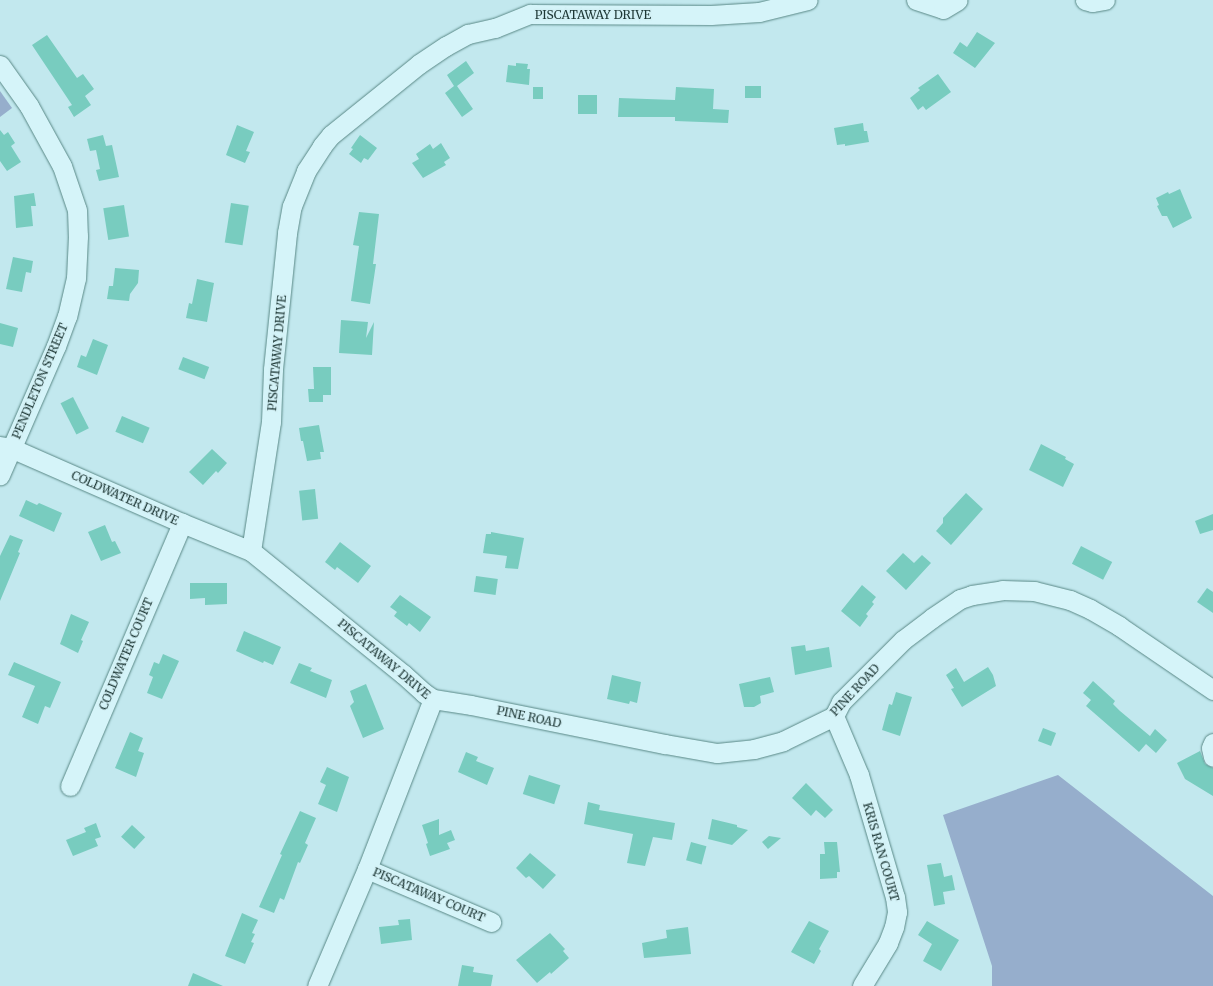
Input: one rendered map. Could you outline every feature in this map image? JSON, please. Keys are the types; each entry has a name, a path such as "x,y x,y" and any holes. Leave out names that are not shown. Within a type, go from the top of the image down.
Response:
{"street":[{"name":"PISCATAWAY DRIVE","path":"317,986 367,869 433,699 251,551 271,422 274,369 287,233 292,206 306,171 331,135 420,64 446,46 468,34 495,28 530,14 718,14 759,12 808,0"},
{"path":"916,0 943,9 958,0"},
{"path":"1085,0 1092,2 1105,0"},
{"name":"PENDLETON STREET","path":"0,65 29,106 62,166 77,210 78,236 76,278 67,316 56,346 6,447 0,475"},
{"name":"COLDWATER DRIVE","path":"6,447 251,551"},
{"name":"COLDWATER COURT","path":"70,786 182,523"},
{"name":"PINE ROAD","path":"433,699 471,705 658,743 717,753 754,749 783,741 834,716 841,702 904,640 932,618 960,599 972,595 1002,590 1034,591 1070,600 1090,609 1119,626 1213,690"},
{"name":"KRIS RAN COURT","path":"834,716 859,774 895,897 897,912 888,943 862,986"},
{"path":"1213,743 1211,748 1213,756"},
{"name":"PISCATAWAY COURT","path":"367,869 491,922"}],"shaded area":[{"path":"0,91 12,108 0,117"},
{"path":"1058,775 1213,896 1213,986 992,986 992,966 943,815"}],"building":[{"path":"977,32 995,43 975,68 953,53 960,42 967,47"},
{"path":"47,35 77,78 83,74 94,89 85,96 91,105 74,117 68,107 72,105 32,45"},
{"path":"466,61 474,73 457,86 473,109 462,117 445,93 454,86 447,75"},
{"path":"516,63 528,64 527,69 530,69 529,85 506,82 508,65 516,66"},
{"path":"938,74 951,92 926,110 923,106 918,110 910,98 920,90 918,88"},
{"path":"745,86 761,86 761,98 745,98"},
{"path":"533,87 543,87 543,99 533,99"},
{"path":"676,87 714,89 713,109 729,110 728,123 675,121 675,117 618,117 619,98 675,100"},
{"path":"578,95 597,95 597,114 578,114"},
{"path":"863,123 864,131 867,131 869,142 845,146 845,144 837,145 834,128"},
{"path":"237,125 254,132 246,151 250,152 245,163 226,155"},
{"path":"0,130 4,135 8,132 15,143 11,146 21,162 7,171 0,161"},
{"path":"103,135 106,146 112,145 119,177 99,181 96,170 100,169 96,150 90,151 87,139"},
{"path":"360,135 377,148 368,160 364,158 361,163 349,154 353,149 351,148"},
{"path":"441,143 450,158 444,162 446,165 423,178 412,163 419,159 416,154 430,144 433,149"},
{"path":"1180,189 1192,218 1173,228 1167,216 1162,216 1157,206 1159,205 1156,198 1168,192 1169,194"},
{"path":"34,193 36,206 31,206 33,226 16,228 14,196"},
{"path":"231,203 249,206 243,245 225,243"},
{"path":"124,205 129,237 108,240 103,208"},
{"path":"359,212 379,214 373,264 376,264 370,304 351,301 359,246 353,245"},
{"path":"13,257 33,261 31,273 26,272 22,292 6,289"},
{"path":"115,268 139,270 138,283 130,294 129,301 107,299 109,286 113,286"},
{"path":"197,279 214,283 207,322 186,318 189,303 192,304"},
{"path":"341,320 368,322 366,338 374,322 372,355 339,353"},
{"path":"0,323 18,328 13,347 0,344"},
{"path":"93,339 108,345 97,375 77,367 81,355 86,357"},
{"path":"183,357 209,367 204,379 178,369"},
{"path":"313,367 331,367 331,395 323,395 323,402 309,402 308,389 314,389"},
{"path":"73,397 89,428 76,435 61,403"},
{"path":"122,416 150,428 143,443 115,432"},
{"path":"319,425 324,452 320,452 321,459 307,461 299,428"},
{"path":"1041,444 1066,457 1065,459 1074,464 1063,487 1029,470"},
{"path":"212,449 227,463 218,473 216,471 203,485 189,472"},
{"path":"315,489 318,519 302,521 299,491"},
{"path":"966,493 983,509 951,545 936,531 943,523 943,518"},
{"path":"26,500 37,505 39,503 62,513 54,532 19,516"},
{"path":"1213,514 1213,530 1200,534 1195,521"},
{"path":"105,525 112,542 115,541 121,553 101,561 88,532"},
{"path":"491,532 524,538 518,569 505,568 507,556 483,553 486,534 491,534"},
{"path":"10,535 23,540 18,552 20,553 0,601 0,556"},
{"path":"340,542 371,566 358,583 337,567 335,570 325,562"},
{"path":"1081,546 1112,562 1103,580 1072,564"},
{"path":"903,553 914,563 922,555 931,563 906,590 886,571"},
{"path":"476,576 498,579 496,595 474,592"},
{"path":"190,583 227,583 227,604 205,605 205,598 190,599"},
{"path":"862,585 876,597 872,602 874,604 866,614 868,616 860,627 841,611"},
{"path":"1207,588 1213,592 1213,613 1197,602"},
{"path":"400,595 431,617 420,632 409,623 407,626 394,616 397,612 390,607"},
{"path":"71,614 89,622 81,640 83,641 78,653 60,644"},
{"path":"244,631 281,647 273,665 264,661 263,663 236,651"},
{"path":"805,645 806,651 829,647 832,667 795,675 791,647"},
{"path":"163,654 179,661 162,699 147,693 153,677 149,675 154,662 159,664"},
{"path":"14,662 61,682 50,708 45,706 38,724 22,717 35,686 8,675"},
{"path":"299,663 312,668 310,671 332,680 326,698 290,683"},
{"path":"988,667 993,675 996,686 962,707 951,689 954,688 946,675 956,668 964,682"},
{"path":"612,675 641,682 637,703 630,701 629,704 607,699"},
{"path":"770,677 774,692 760,696 761,703 754,707 744,707 739,684"},
{"path":"1093,681 1115,701 1113,704 1120,711 1150,736 1155,729 1167,740 1156,753 1146,744 1139,752 1086,706 1091,700 1083,693"},
{"path":"366,684 384,729 363,738 350,706 354,702 350,691"},
{"path":"896,692 912,697 900,736 882,730 889,704 892,705"},
{"path":"1043,728 1056,733 1051,746 1038,741"},
{"path":"130,732 143,738 138,751 144,753 136,777 115,768"},
{"path":"1200,751 1205,764 1213,768 1213,796 1185,779 1177,763"},
{"path":"466,752 478,757 476,761 494,768 487,785 458,772"},
{"path":"327,767 349,777 337,812 318,804 326,785 320,782"},
{"path":"529,775 560,785 554,804 523,794"},
{"path":"806,783 833,810 825,818 816,810 811,816 792,798"},
{"path":"588,802 600,805 599,810 675,823 672,840 653,837 645,866 627,863 633,834 584,824"},
{"path":"300,811 316,818 305,843 308,845 300,863 298,862 284,900 280,898 274,913 259,907 282,855 280,854"},
{"path":"439,819 439,835 451,830 455,840 447,843 450,849 430,856 426,844 428,843 422,825"},
{"path":"712,819 737,825 737,827 748,830 732,845 708,839"},
{"path":"96,823 101,837 95,839 98,846 73,856 66,840 86,832 84,828"},
{"path":"132,825 145,837 134,849 121,837"},
{"path":"769,836 781,838 768,849 762,842"},
{"path":"691,842 706,846 702,864 686,860"},
{"path":"824,842 837,842 840,872 837,872 837,878 820,879 820,854 825,854"},
{"path":"530,853 556,875 543,889 529,876 526,878 516,868"},
{"path":"941,863 944,877 952,875 955,890 943,892 945,904 934,906 927,865"},
{"path":"242,913 258,920 252,933 255,934 251,942 254,943 245,964 225,956"},
{"path":"410,919 412,940 381,944 379,927 399,925 398,920"},
{"path":"809,921 829,931 819,949 821,951 814,964 791,952"},
{"path":"927,921 959,940 941,971 923,961 932,944 918,935"},
{"path":"688,927 691,954 644,958 642,943 667,938 666,930"},
{"path":"550,933 565,949 563,951 569,958 551,974 550,972 537,983 516,960"},
{"path":"462,965 474,967 473,972 493,975 491,986 458,986"},
{"path":"193,973 223,986 188,986"}]}
